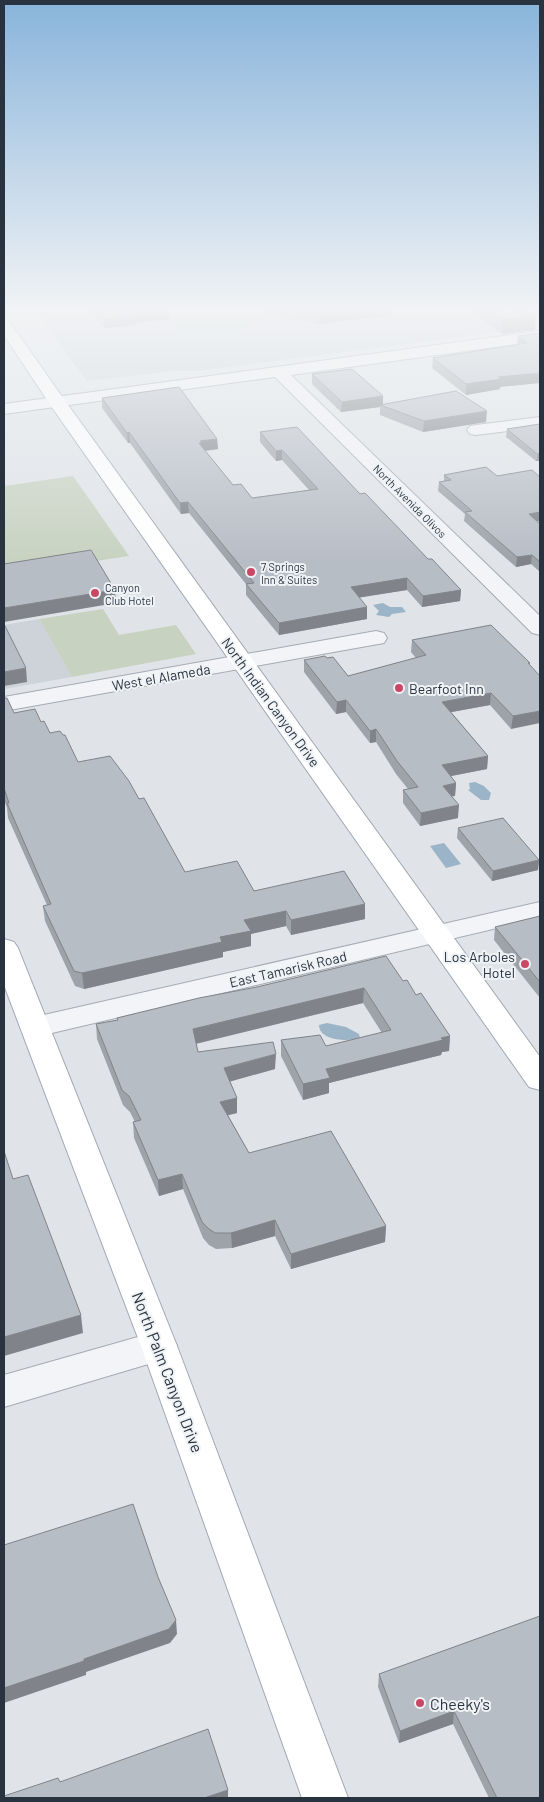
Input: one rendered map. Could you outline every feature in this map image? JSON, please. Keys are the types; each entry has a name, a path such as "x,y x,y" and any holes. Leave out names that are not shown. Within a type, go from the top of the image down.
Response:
{"main road":[{"name":"North Indian Canyon Drive","path":"51,394 540,1079"},
{"name":"North Palm Canyon Drive","path":"4,948 159,1346 325,1798"}],"street":[{"path":"4,409 117,394"},
{"name":"North Avenida Olivos","path":"303,394 531,608 540,628"},
{"path":"476,430 540,422"},
{"name":"West el Alameda","path":"4,704 376,638"},
{"name":"East Tamarisk Road","path":"35,1027 540,910"},
{"path":"4,1391 159,1346"}],"shaded area":[{"path":"39,619 72,677 4,689 4,625"}],"green space":[{"path":"73,476 129,556 4,575 4,486"},
{"path":"103,609 119,635 176,625 196,654 72,677 39,619"}],"water":[{"path":"383,603 390,607 402,607 406,612 392,614 389,617 376,615 379,611 373,605"},
{"path":"475,782 484,786 491,793 489,800 481,800 468,790 470,789 469,783"},
{"path":"444,843 461,864 446,868 430,846"},
{"path":"327,1023 346,1027 359,1034 360,1038 342,1040 329,1037 320,1030 319,1025"}],"building":[{"path":"129,394 184,394 217,439 200,441 202,443 199,443 233,485 241,484 252,498 318,489 282,450 276,451 260,432 297,427 360,494 365,493 428,559 432,559 461,590 423,596 407,578 351,587 367,607 279,623 246,584 254,583 188,502 180,503 102,398"},
{"path":"334,394 381,394 383,396 342,402"},
{"path":"439,394 461,394 487,411 424,421 380,405"},
{"path":"540,424 540,453 537,454 507,429"},
{"path":"486,467 497,476 532,470 540,477 540,512 529,514 540,524 540,562 532,555 517,557 465,512 472,511 439,482 451,480 444,475"},
{"path":"91,550 115,590 4,608 4,564"},
{"path":"4,624 26,668 4,672"},
{"path":"491,625 530,663 528,663 540,676 540,711 513,716 491,693 442,702 488,756 442,765 456,783 443,786 459,805 421,813 403,790 418,787 397,761 376,729 370,731 346,700 337,702 304,660 325,656 327,658 333,657 348,676 426,655 412,640"},
{"path":"4,698 7,698 14,713 35,709 41,722 44,721 50,733 60,731 65,735 78,762 110,756 129,781 139,799 144,798 185,872 237,861 254,891 344,871 365,904 291,920 286,911 244,920 251,931 220,937 222,942 82,973 74,971 43,906 51,904 7,803 9,803 4,788"},
{"path":"503,818 539,860 493,871 458,828"},
{"path":"540,916 540,982 495,927"},
{"path":"386,956 403,981 407,980 416,995 421,993 450,1036 441,1038 443,1040 326,1069 330,1078 303,1084 281,1040 320,1035 326,1046 391,1030 364,988 193,1029 198,1052 273,1042 276,1054 224,1068 237,1098 220,1102 249,1153 331,1131 386,1226 291,1254 275,1220 231,1233 215,1233 202,1222 182,1174 158,1180 133,1122 141,1120 129,1096 122,1090 96,1024 118,1020 117,1018 199,998 257,987"},
{"path":"4,1151 13,1179 28,1175 81,1315 4,1337"},
{"path":"133,1504 158,1577 176,1620 169,1629 84,1659 84,1661 4,1688 4,1545"},
{"path":"540,1616 540,1798 497,1798 454,1711 400,1731 379,1674"},
{"path":"208,1729 228,1790 204,1798 4,1798 4,1796 58,1778 60,1782"}],"place":[{"name":"7 Springs Inn & Suites","path":"251,572"},
{"name":"Canyon Club Hotel","path":"95,593"},
{"name":"Bearfoot Inn","path":"399,688"},
{"name":"Los Arboles Hotel","path":"525,964"},
{"name":"Cheeky's","path":"420,1703"}]}
